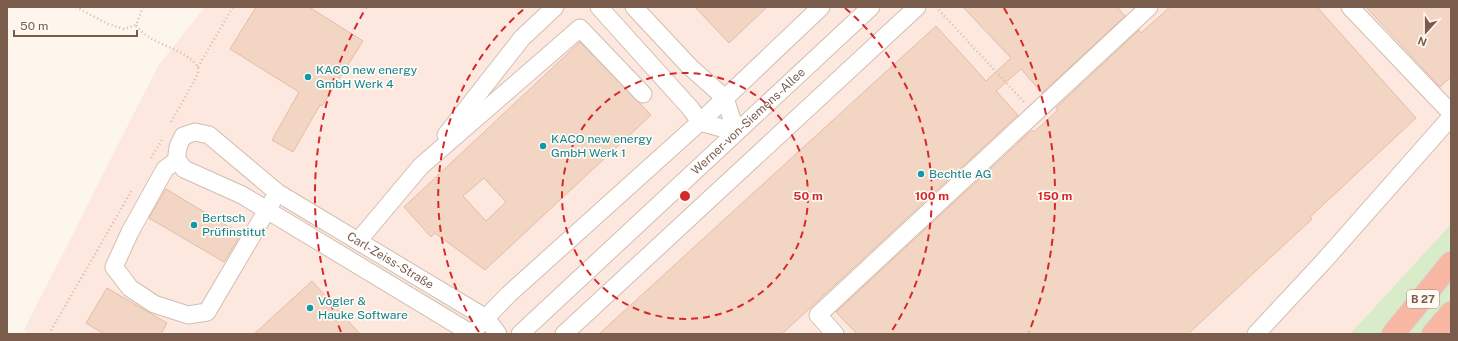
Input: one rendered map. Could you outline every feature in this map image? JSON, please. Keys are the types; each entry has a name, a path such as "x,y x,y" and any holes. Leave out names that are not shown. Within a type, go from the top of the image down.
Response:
{"highway":[{"name":"B 27","path":"1394,334 1451,264"},
{"name":"B 27","path":"1433,334 1451,313"}],"street":[{"path":"358,241 421,166 522,38 555,7"},
{"path":"599,7 691,109 700,122 736,132"},
{"path":"634,7 690,67 725,98 736,132"},
{"path":"472,334 508,294 700,122 821,7"},
{"name":"Werner-von-Siemens-Allee","path":"520,334 871,7"},
{"path":"564,334 917,7"},
{"path":"826,331 818,315 1149,7"},
{"path":"1350,7 1451,113"},
{"path":"421,166 580,28 643,94"},
{"path":"1256,334 1324,262 1451,117"},
{"name":"Carl-Zeiss-Straße","path":"472,334 242,195 184,170 178,154 183,136 195,132 209,135 278,192 486,318 498,334"},
{"path":"178,154 165,168 130,232 114,267 130,288 154,304 188,315 207,312 278,192"}],"path":[{"path":"76,7 108,24 124,29 136,25"},
{"path":"136,25 143,7"},
{"path":"169,126 198,74 198,67 233,7"},
{"path":"936,7 1034,113"},
{"path":"136,25 146,35 193,60 198,67"},
{"path":"150,159 162,139 178,154"},
{"path":"49,334 134,186"}],"shaded area":[{"path":"205,7 1451,7 1451,224 1350,334 31,334 24,330 158,66"}],"green space":[{"path":"1451,224 1451,334 1350,334"}],"building":[{"name":"KACO new energy GmbH Werk 4","path":"256,7 309,7 363,41 322,106 320,105 293,152 272,140 299,92 230,49"},
{"path":"695,7 767,7 729,43"},
{"name":"Bechtle AG","path":"963,7 1117,7 1125,16 1042,93 1021,69 996,91 1018,115 782,334 599,334 936,26 986,81 1011,58"},
{"path":"1170,7 1317,7 1416,118 1310,217 1312,219 1188,334 857,334 836,312 1032,130 1034,132 1058,110 1056,108 1139,30 1141,33"},
{"path":"1366,7 1451,7 1451,77 1440,87"},
{"name":"KACO new energy GmbH Werk 1","path":"580,42 651,115 485,270 435,233 431,237 404,207","holes":["484,178 506,202 486,221 463,196"]},
{"name":"Bertsch Prüfinstitut","path":"166,189 241,234 224,262 149,218"},
{"name":"Vogler & Hauke Software","path":"312,281 360,334 254,334"},
{"path":"107,288 167,323 161,334 104,334 86,323"}],"place":[{"name":"KACO new energy GmbH Werk 4","path":"308,77"},
{"name":"KACO new energy GmbH Werk 1","path":"543,146"},
{"name":"Bechtle AG","path":"921,174"},
{"name":"Bertsch Prüfinstitut","path":"194,225"},
{"name":"Vogler & Hauke Software","path":"310,308"}]}
